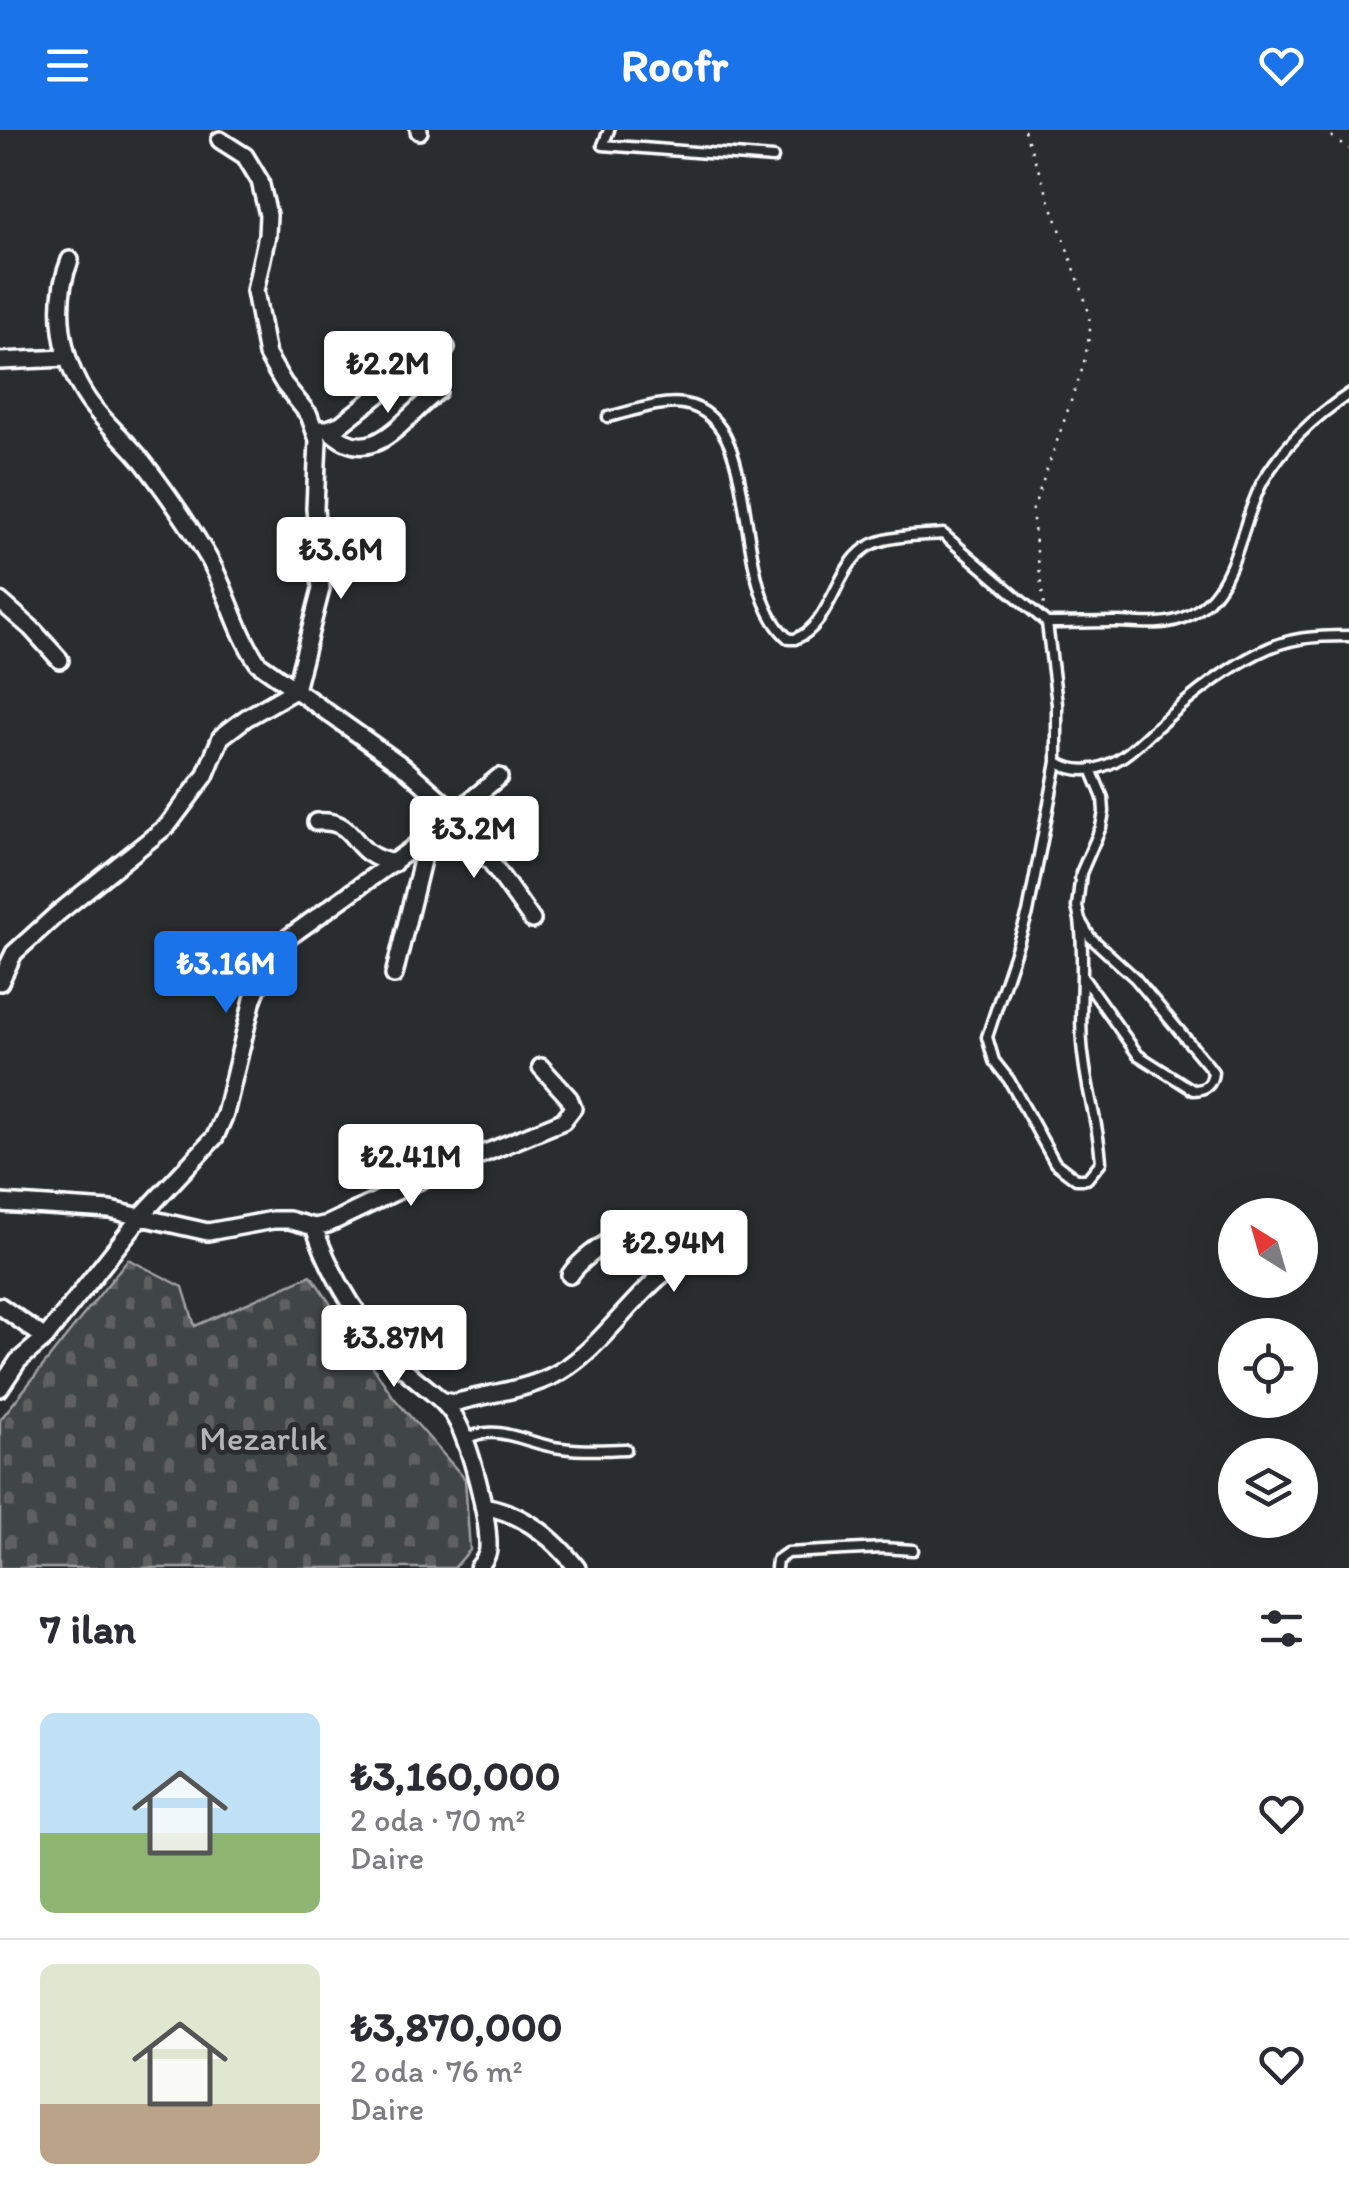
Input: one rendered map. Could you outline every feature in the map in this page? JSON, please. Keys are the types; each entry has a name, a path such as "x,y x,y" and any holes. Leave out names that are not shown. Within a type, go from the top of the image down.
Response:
{"street":[{"path":"220,140 245,156 254,167 265,196 267,234 255,291 267,355 322,429 344,442 379,442 396,434 421,403 438,391"},
{"path":"70,260 62,293 66,358 89,402 145,464 204,551 246,646 258,663 404,766 456,813 532,920"},
{"path":"0,982 14,953 168,825 205,776 221,737 294,690 322,589 315,508 318,440 322,429 354,415 416,365 446,348"},
{"path":"0,361 66,358"},
{"path":"0,601 18,614 60,660"},
{"path":"0,1388 18,1361 45,1338 142,1215 216,1136 253,1000 266,967 278,950 500,777"},
{"path":"316,822 343,825 366,854 394,863"},
{"path":"394,974 428,836"},
{"path":"0,1204 40,1204 142,1215 208,1232 274,1220 314,1228 564,1121 573,1108 570,1098 541,1066"},
{"path":"442,1401 454,1404 525,1385 563,1369 620,1320 646,1289 687,1256 694,1248 694,1238 688,1230 666,1221 645,1226 614,1239 577,1265 570,1275"},
{"path":"314,1228 322,1250 364,1321 402,1367 442,1401 466,1439 483,1506 488,1552 478,1568"},
{"path":"0,1306 45,1338"},
{"path":"483,1506 504,1510 546,1533 578,1568"}],"lane":[{"path":"609,130 603,145 773,158"},
{"path":"608,417 683,404 714,421 734,451 740,470 749,556 772,620 789,639 802,636 812,627 864,550 884,540 943,534 1047,623 1160,624 1185,617 1205,605 1226,580 1254,498 1270,470 1310,423 1349,394"},
{"path":"1047,623 1057,704 1057,762 1028,913 987,1037 994,1061 1018,1095 1055,1163 1076,1179 1086,1179 1100,1162 1100,1141 1083,1060 1084,978 1078,906 1081,873 1104,812 1104,798 1091,769"},
{"path":"1057,762 1067,768 1091,769 1125,755 1188,702 1258,653 1284,640 1349,636"},
{"path":"1080,920 1090,937 1134,978 1208,1064 1213,1072 1208,1085 1192,1090 1138,1054 1084,978"},
{"path":"466,1439 476,1433 494,1432 556,1448 626,1449"},
{"path":"776,1568 777,1560 787,1553 913,1550"}],"path":[{"path":"1024,130 1081,287 1090,332 1083,367 1032,512 1047,623"},
{"path":"1323,130 1349,149"}],"green space":[{"name":"Mezarlık","path":"128,1259 183,1287 195,1326 311,1275 394,1398 465,1479 470,1550 454,1568 0,1568 0,1420"}]}
